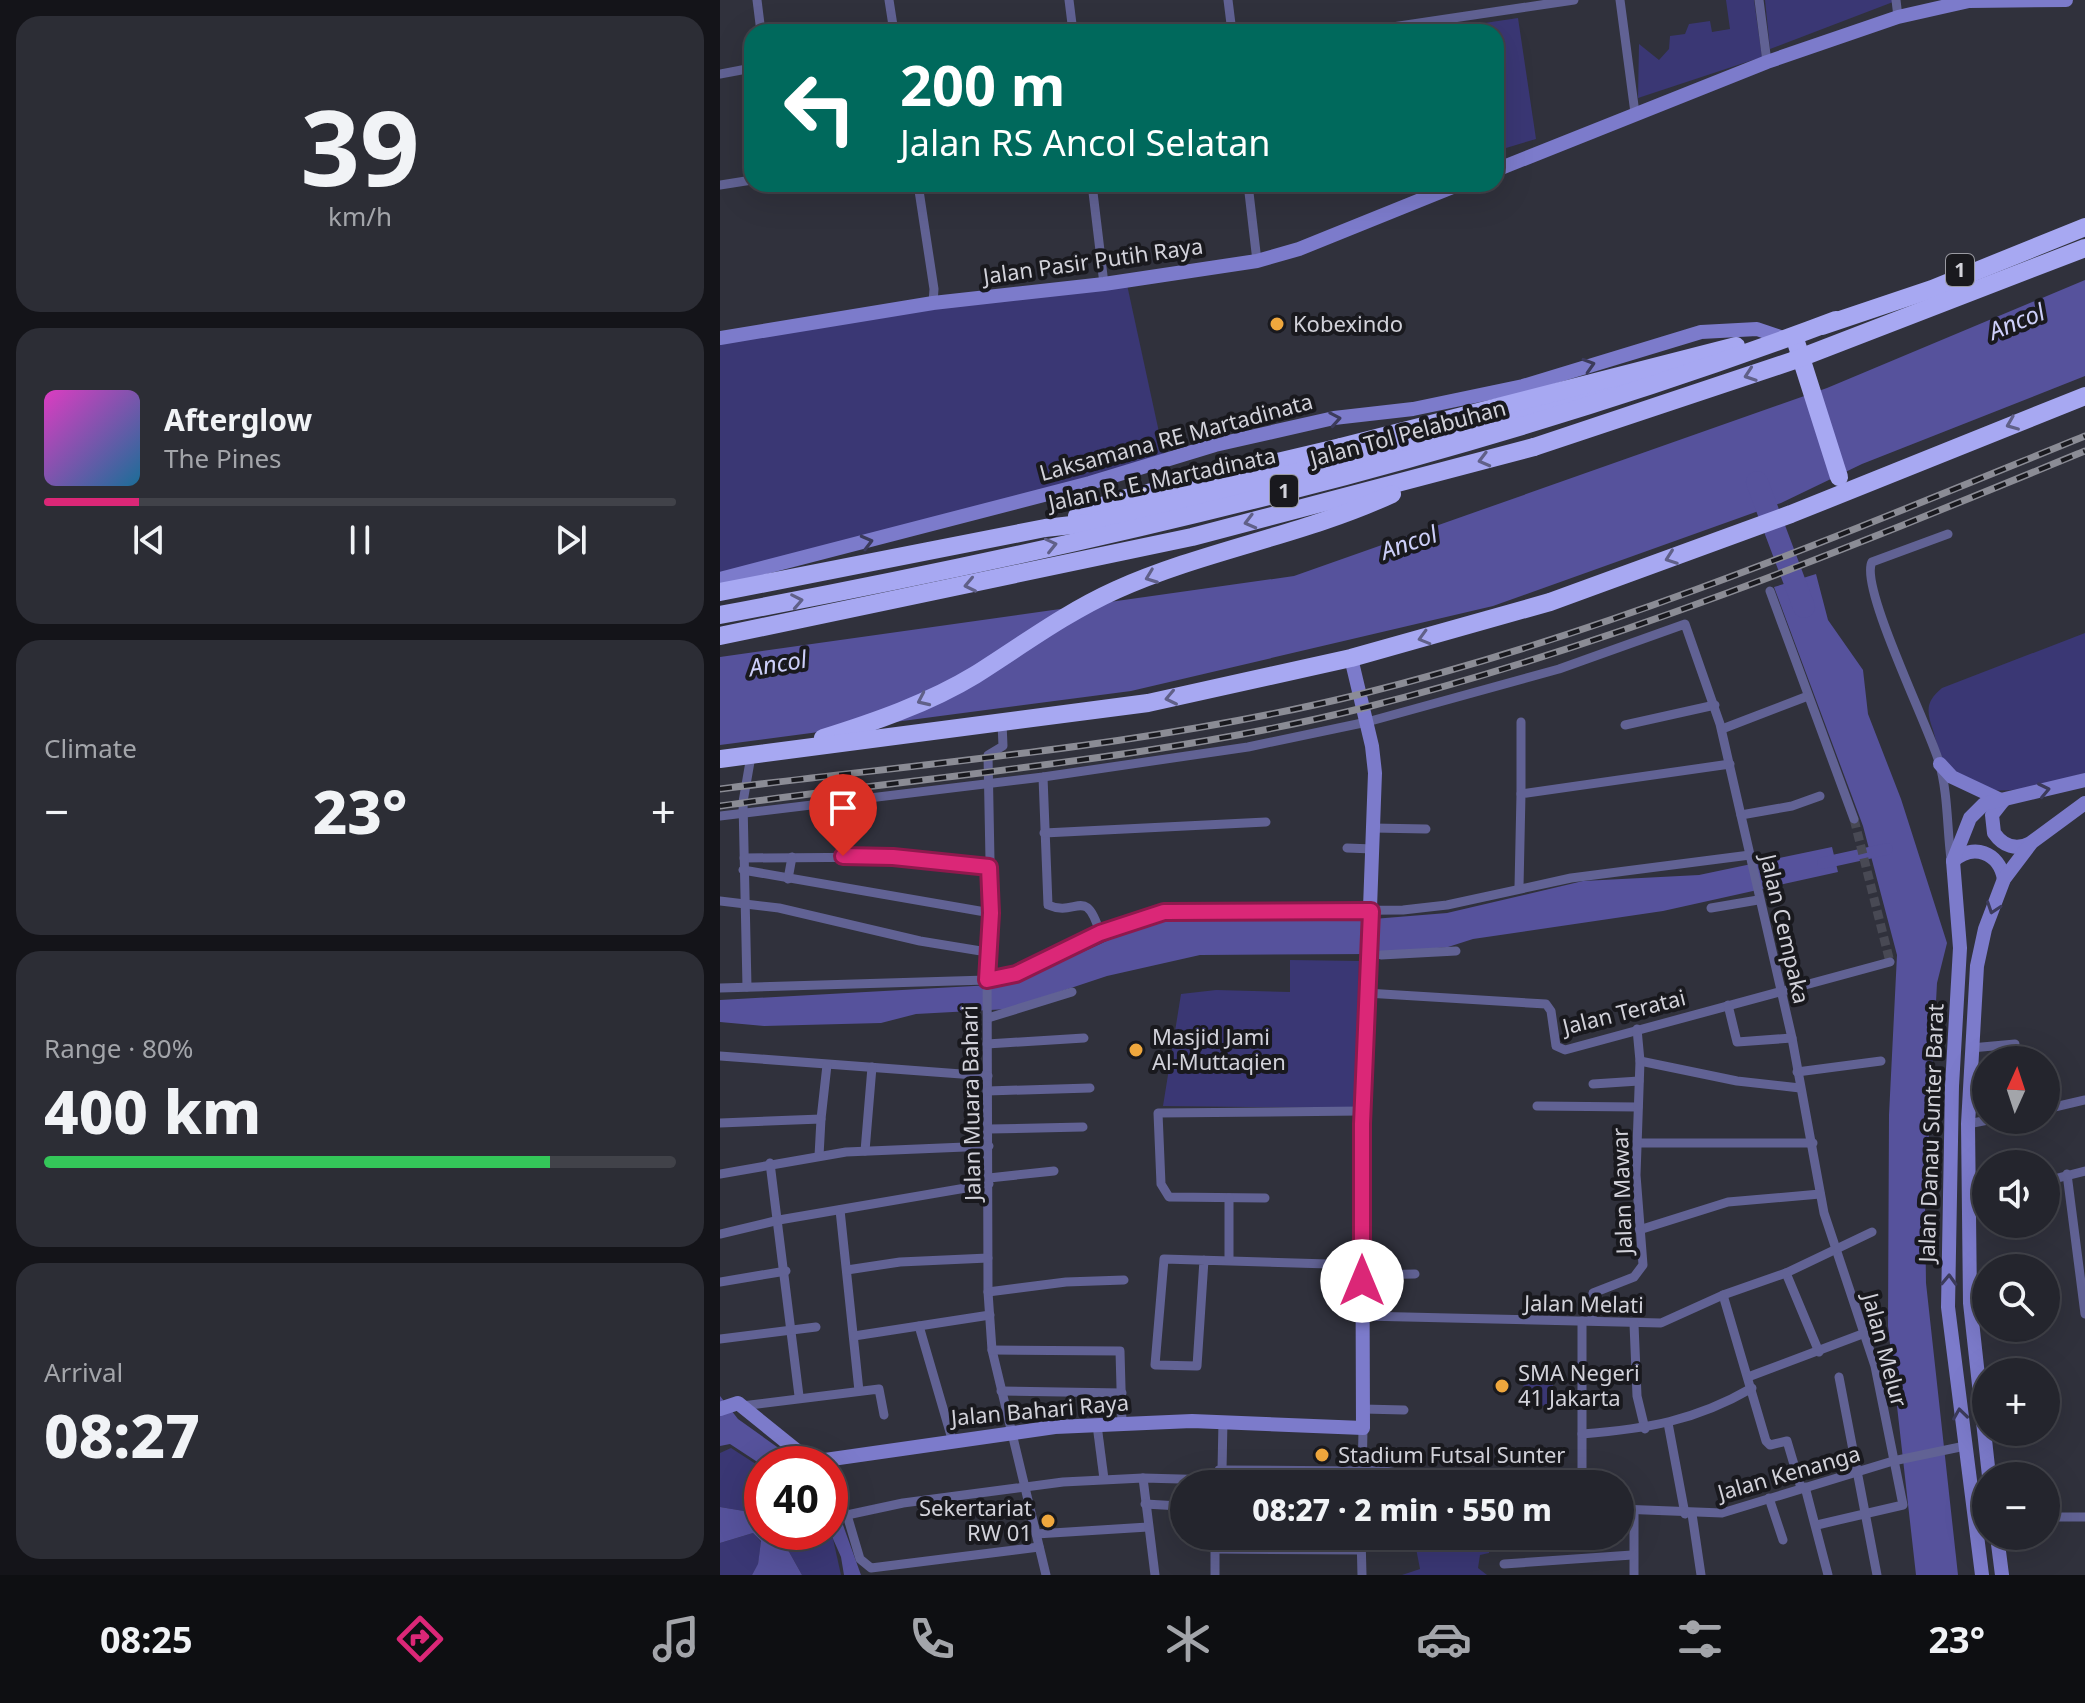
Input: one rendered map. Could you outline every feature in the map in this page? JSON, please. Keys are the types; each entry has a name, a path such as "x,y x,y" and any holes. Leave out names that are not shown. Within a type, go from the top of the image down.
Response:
{"highway":[{"name":"Jalan Tol Pelabuhan","path":"720,615 828,595 1228,506 1529,425 1739,357 2085,224"},
{"path":"1818,332 1932,289 2085,224"},
{"name":"Jalan Tol Pelabuhan","path":"720,636 1192,537 1534,447 1792,361 2085,250"},
{"path":"1818,332 2085,250"},
{"path":"1045,528 1118,500 1341,447 1836,320"},
{"name":"Jalan R. E. Martadinata","path":"720,592 1045,528 1090,523 1452,434 1818,332"},
{"path":"1791,341 1804,369 1839,477"},
{"path":"720,759 1148,703 1351,658 1550,602 1791,514 2085,396"},
{"path":"772,753 890,715 972,677 1040,630 1115,590 1185,564 1359,509 1434,474"},
{"path":"1839,477 1874,479"},
{"path":"1820,501 1839,477"}],"street":[{"path":"757,0 760,24"},
{"path":"889,0 893,24"},
{"path":"1069,0 1072,24"},
{"path":"1228,0 1231,24"},
{"path":"1413,24 1574,0"},
{"path":"1620,0 1635,113"},
{"path":"1759,0 1767,62"},
{"path":"1896,0 1898,17"},
{"path":"1504,167 1767,62 1898,17 1969,1 2066,0"},
{"path":"720,74 744,70"},
{"path":"720,185 744,181"},
{"path":"919,192 936,298"},
{"path":"1093,192 1104,284"},
{"path":"1249,192 1257,261"},
{"name":"Jalan Pasir Putih Raya","path":"720,338 936,298 1104,284 1257,261 1299,249 1440,192"},
{"name":"Laksamana RE Martadinata","path":"720,579 930,525 1215,445 1334,418 1413,409 1523,386 1701,332 1757,329 1791,341"},
{"path":"930,525 937,549"},
{"path":"1948,534 1872,562 1868,572 1878,607 1940,764 1953,866"},
{"path":"1770,591 1854,819"},
{"name":"Jalan Cempaka","path":"1367,722 1608,654 1681,624 1688,627 1722,729 1757,896 1792,1038 1820,1194 1837,1250"},
{"path":"1351,658 1367,722 1375,773 1371,914 1375,955 1366,993 1362,1111 1362,1470"},
{"path":"1722,729 1808,696"},
{"path":"1625,725 1715,705"},
{"path":"720,816 1043,777 1248,747 1367,722"},
{"path":"1519,887 1521,722"},
{"name":"Jalan Muara Bahari","path":"1002,723 1003,746 988,755 991,913 987,952 988,1292 992,1350 1046,1575"},
{"path":"747,987 742,903 743,813 751,756"},
{"path":"1521,794 1730,764"},
{"path":"1940,764 1952,777 2003,801 1992,815 1991,824 1999,840 2015,847 2032,842"},
{"path":"1043,777 1048,905 1087,905 1093,910 1100,933"},
{"name":"Jalan Danau Sunter Barat","path":"1982,1575 1958,1447 1948,1307 1952,1086 1960,948 1953,866 1958,840 1970,818 1984,804 2085,780"},
{"path":"1741,815 1792,806 1820,796"},
{"name":"Jalan Danau Sunter Barat","path":"1987,1462 1972,1342 1968,1208 1970,1063 1977,966 1985,929 2004,879 2032,842 2085,803"},
{"path":"1044,833 1266,822"},
{"path":"1373,828 1426,829"},
{"path":"1347,848 1373,849"},
{"path":"1953,866 1967,851 1985,852 1999,863 2004,879"},
{"path":"788,879 792,857"},
{"path":"744,858 893,857 989,867"},
{"path":"720,988 987,981 1016,974 1100,933 1164,912 1371,914 1447,905 1519,887 1750,857"},
{"path":"743,870 991,913"},
{"path":"1711,908 1757,896"},
{"path":"720,901 987,952"},
{"path":"1375,955 1456,951"},
{"name":"Jalan Teratai","path":"1366,993 1546,1004 1559,1049 1890,962"},
{"path":"988,1016 1072,992"},
{"path":"1728,1005 1735,1038 1740,1043 1792,1038"},
{"name":"Jalan Mawar","path":"1587,1321 1593,1293 1634,1277 1641,1270 1637,1143 1640,1061 1637,1029"},
{"path":"987,1044 1084,1038"},
{"path":"1971,1048 2015,1044"},
{"path":"720,1056 988,1076"},
{"path":"1640,1061 1737,1081 1800,1088"},
{"path":"1797,1072 1881,1061"},
{"path":"819,1156 827,1065"},
{"path":"865,1151 872,1067"},
{"path":"1593,1084 1639,1081"},
{"path":"987,1091 1090,1088"},
{"path":"2060,1106 2085,1100"},
{"path":"1537,1106 1638,1107"},
{"path":"1265,1198 1173,1198 1163,1190 1158,1113 1362,1111"},
{"path":"720,1123 821,1119"},
{"path":"1968,1124 1972,1123"},
{"path":"989,1129 1083,1127"},
{"path":"1637,1143 1813,1143"},
{"path":"720,1174 770,1163 865,1151 989,1146"},
{"path":"770,1163 786,1271 799,1396"},
{"path":"720,1234 779,1220 1054,1171"},
{"path":"2060,1176 2085,1171"},
{"path":"2067,1174 2085,1314"},
{"path":"1639,1230 1728,1202 1820,1194"},
{"path":"1229,1198 1229,1260"},
{"path":"1951,1211 1972,1206"},
{"path":"840,1210 859,1391 879,1389 884,1415"},
{"name":"Jalan Melati","path":"1363,1316 1661,1323 1723,1295 1786,1273 1872,1232"},
{"name":"Jalan Melur","path":"1837,1250 1865,1333 1897,1460 1903,1505 1867,1512"},
{"path":"847,1270 900,1262 988,1258"},
{"path":"1204,1260 1197,1366 1155,1365 1163,1260 1204,1260 1229,1260 1415,1274"},
{"path":"720,1282 786,1271"},
{"path":"1786,1273 1819,1352"},
{"path":"988,1292 1066,1282 1124,1280"},
{"path":"1723,1295 1766,1441 1770,1445 1788,1442 1817,1525 1828,1575"},
{"path":"854,1336 990,1315"},
{"path":"1582,1470 1587,1321"},
{"path":"1634,1324 1637,1396 1645,1429"},
{"path":"919,1326 952,1439"},
{"path":"720,1339 816,1327"},
{"path":"1748,1377 1865,1333"},
{"path":"992,1350 1120,1351 1122,1424"},
{"path":"1839,1377 1877,1575"},
{"path":"1582,1434 1645,1429 1668,1423 1752,1388"},
{"name":"Jalan Bahari Raya","path":"731,1406 859,1391"},
{"path":"1001,1391 1122,1393"},
{"name":"Jalan Bahari Raya","path":"731,1406 788,1446"},
{"path":"1363,1409 1404,1410"},
{"path":"1222,1470 1223,1421"},
{"name":"Jalan Bahari Raya","path":"848,1457 1010,1431 1097,1425 1223,1421 1363,1428"},
{"path":"1668,1423 1701,1575"},
{"path":"1097,1425 1104,1479"},
{"name":"Jalan Kenanga","path":"1634,1511 1722,1513 1897,1460 1958,1447"},
{"path":"1143,1478 1155,1575"},
{"path":"848,1515 903,1503 1104,1479 1170,1479"},
{"path":"1769,1498 1783,1540"},
{"path":"1145,1504 1170,1505"},
{"path":"1817,1525 1867,1512"},
{"path":"2060,1517 2085,1517"},
{"path":"848,1518 860,1559 871,1568 1039,1547"},
{"path":"1036,1534 1148,1527"},
{"path":"1215,1550 1215,1575"},
{"path":"1361,1550 1362,1575"},
{"path":"1632,1550 1634,1575"},
{"path":"1999,1550 2002,1575"},
{"path":"1504,1564 1632,1555"}],"shaded area":[{"path":"1726,0 1754,0 1762,57 1638,98 1639,44 1659,60 1669,49 1670,36 1685,34 1689,24 1710,21 1712,32 1730,29"},
{"path":"1765,0 1892,0 1893,2 1770,49"},
{"path":"1518,18 1536,139 1504,149 1504,24 1478,24"},
{"path":"1126,280 1165,460 720,579 720,338"},
{"path":"2085,633 2085,773 2011,790 1974,787 1958,779 1943,762 1931,723 1929,707 1933,697 1942,688"},
{"path":"1290,960 1359,961 1356,1108 1163,1106 1181,994 1216,990 1290,992"},
{"path":"1524,1365 1554,1366 1552,1406 1523,1405"},
{"path":"731,1448 744,1456 744,1511 720,1507 720,1453"},
{"path":"744,1536 744,1550 760,1550 758,1565 752,1575 720,1575 720,1543"},
{"path":"788,1550 835,1550 841,1575 802,1575"},
{"path":"1416,1550 1489,1550 1489,1553 1480,1555 1478,1568 1487,1575 1402,1575 1420,1569"}],"water":[{"name":"Ancol","path":"2085,280 2085,376 1862,464 1781,503 1493,606 1131,691 720,745 720,657 1294,576 1827,388"},
{"path":"1816,574 1828,620 1863,670 1868,714 1901,799 1947,943 1937,983 1925,1210 1926,1283 1958,1575 1916,1575 1888,1326 1889,1115 1897,955 1863,826 1774,587"},
{"path":"1832,847 1838,872 1663,911 1473,939 1448,947 1372,954 1200,955 1107,976 1008,1009 916,1014 881,1023 764,1026 720,1022 720,1000 992,985 1030,976 1122,934 1163,920 1270,914 1373,919 1447,913 1583,881 1699,875"},
{"path":"720,1396 738,1419 776,1446 744,1446 744,1453 730,1444 720,1446"},
{"path":"720,1507 744,1511 744,1536 720,1543"},
{"path":"848,1539 861,1575 844,1575 838,1550 848,1550"},
{"path":"760,1550 788,1550 802,1575 752,1575 758,1564"}],"waterway":[{"path":"1757,482 1804,607"},
{"path":"1823,863 1887,849"}],"tunnel":[{"path":"1854,819 1890,962"}],"railway":[{"path":"720,789 1122,740 1282,712 1361,694 1454,669 1637,611 1817,544 2085,436"},
{"path":"720,806 1127,753 1287,725 1367,707 1459,682 1641,624 1820,558 2085,451"}],"place":[{"name":"Kobexindo","path":"1277,324"},
{"name":"Masjid Jami Al-Muttaqien","path":"1136,1050"},
{"name":"SMA Negeri 41 Jakarta","path":"1502,1386"},
{"name":"Stadium Futsal Sunter","path":"1322,1455"},
{"name":"Sekertariat RW 01","path":"1048,1521"}],"route":[{"path":"843,856 923,859 989,867 991,913 987,980 1016,974 1100,933 1164,912 1371,911 1362,1124 1362,1281"}]}
